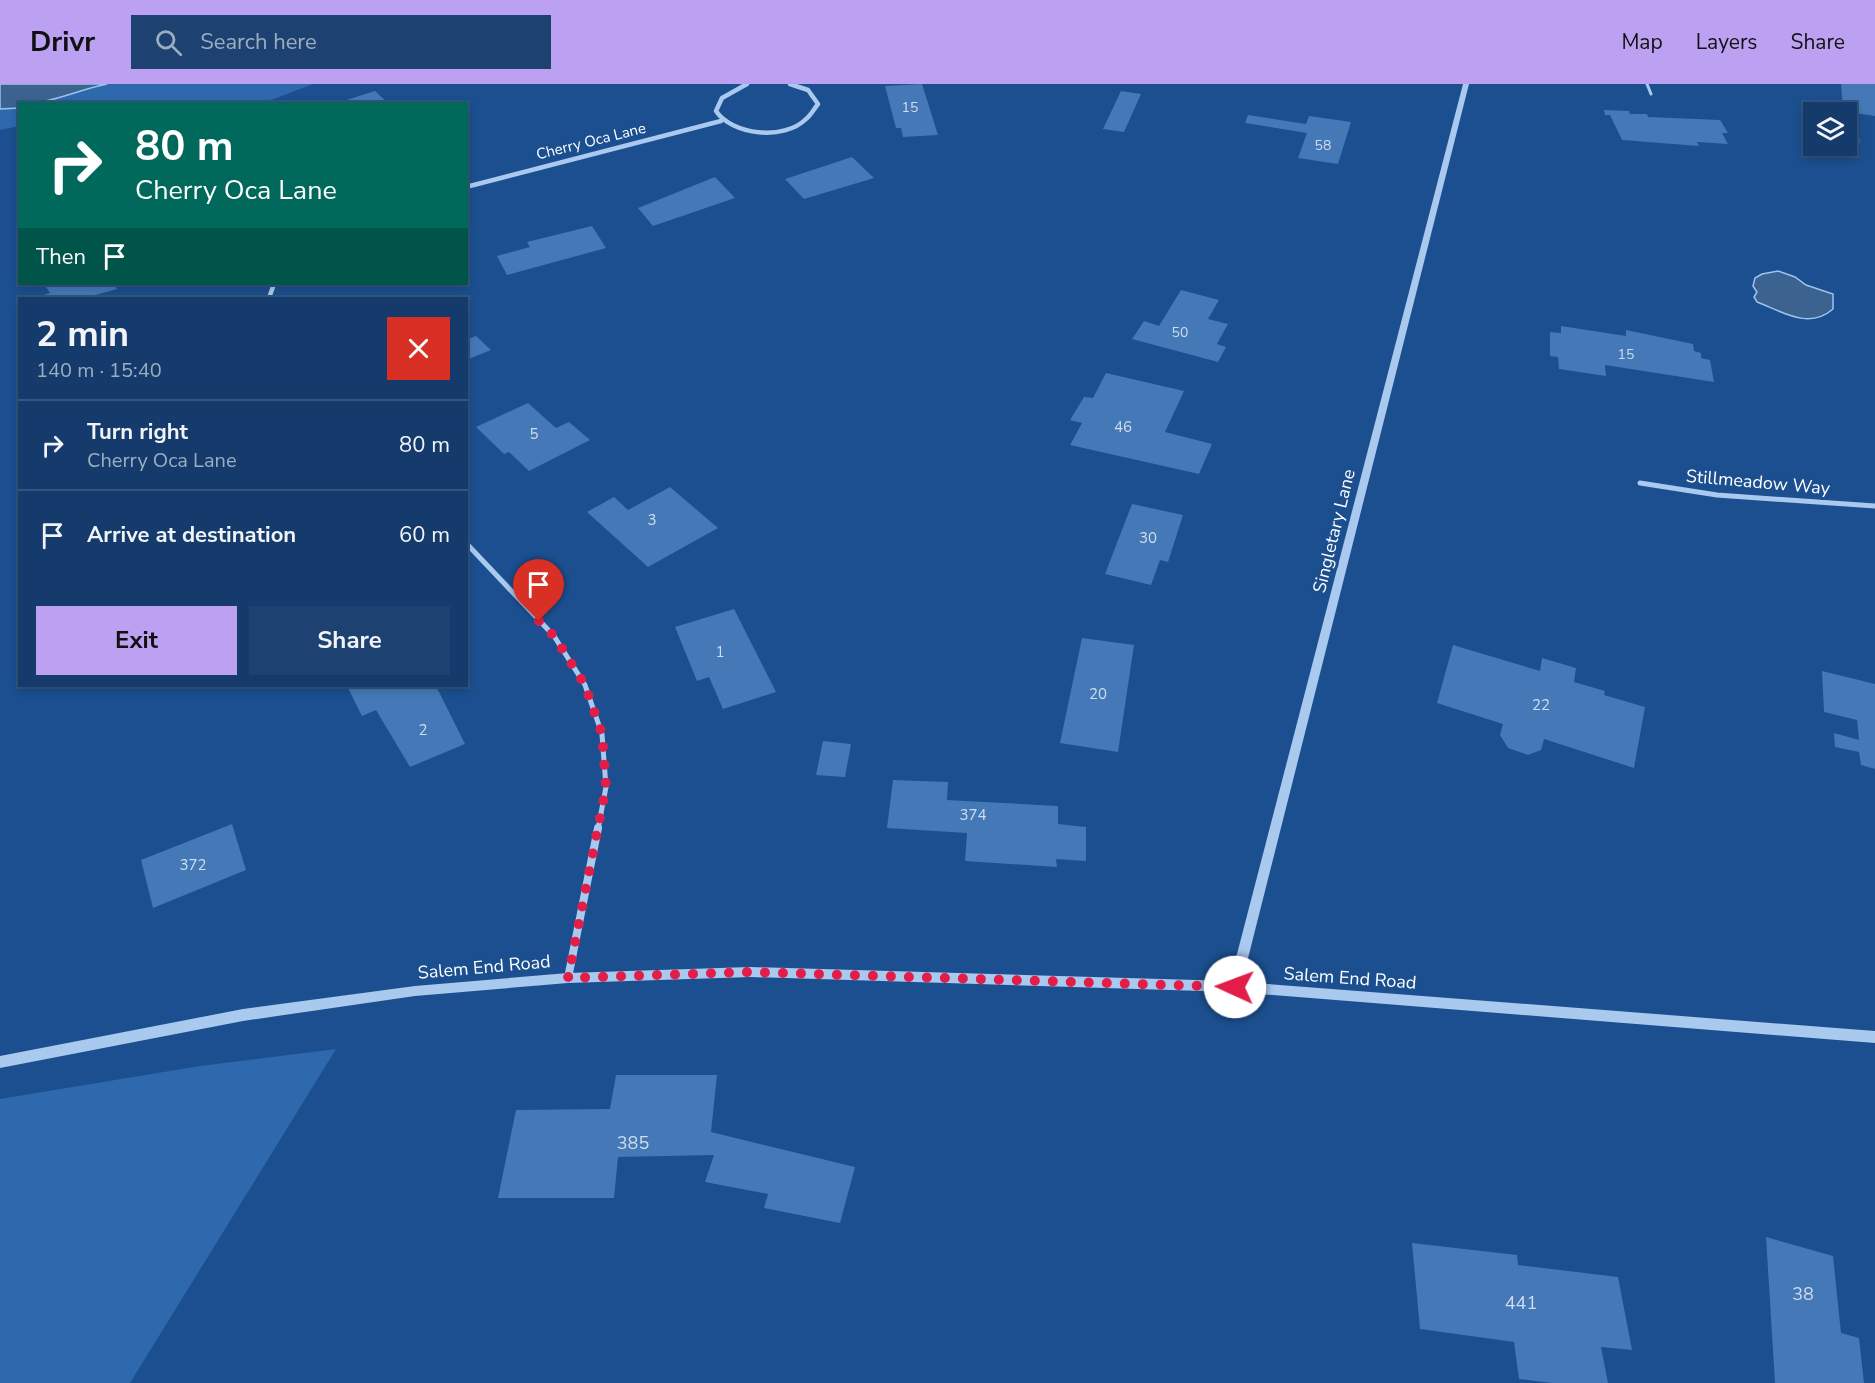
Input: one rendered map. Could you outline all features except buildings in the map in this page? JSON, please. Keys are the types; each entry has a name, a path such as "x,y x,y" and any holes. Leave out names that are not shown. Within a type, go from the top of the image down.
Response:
{"street":[{"path":"747,84 721,96 715,105 715,111 721,121 735,128 755,132 776,131 805,122 814,114 818,104 808,90 790,84"},
{"name":"Singletary Lane","path":"1235,987 1466,84"},
{"name":"Cherry Oca Lane","path":"468,185 721,121"},
{"name":"Stillmeadow Way","path":"1640,483 1717,495 1875,506"},
{"path":"468,545 554,636 585,685 602,734 606,787 568,978"},
{"name":"Salem End Road","path":"0,1062 243,1015 415,991 568,978 750,972 1235,987 1875,1037"}],"lane":[{"path":"1647,84 1651,94"}],"shaded area":[{"path":"0,84 313,84 266,102 168,102 166,100 156,102 18,102 18,126 0,130"},
{"path":"0,84 107,84 53,99 18,102 18,108 0,109"},
{"path":"1778,271 1795,277 1806,285 1833,294 1833,309 1824,315 1805,319 1757,302 1754,297 1757,292 1753,286 1755,278"},
{"path":"336,1049 130,1383 0,1383 0,1099 200,1066"}],"route":[{"path":"539,621 554,636 585,685 602,734 606,787 568,978 750,972 1235,987"}]}
